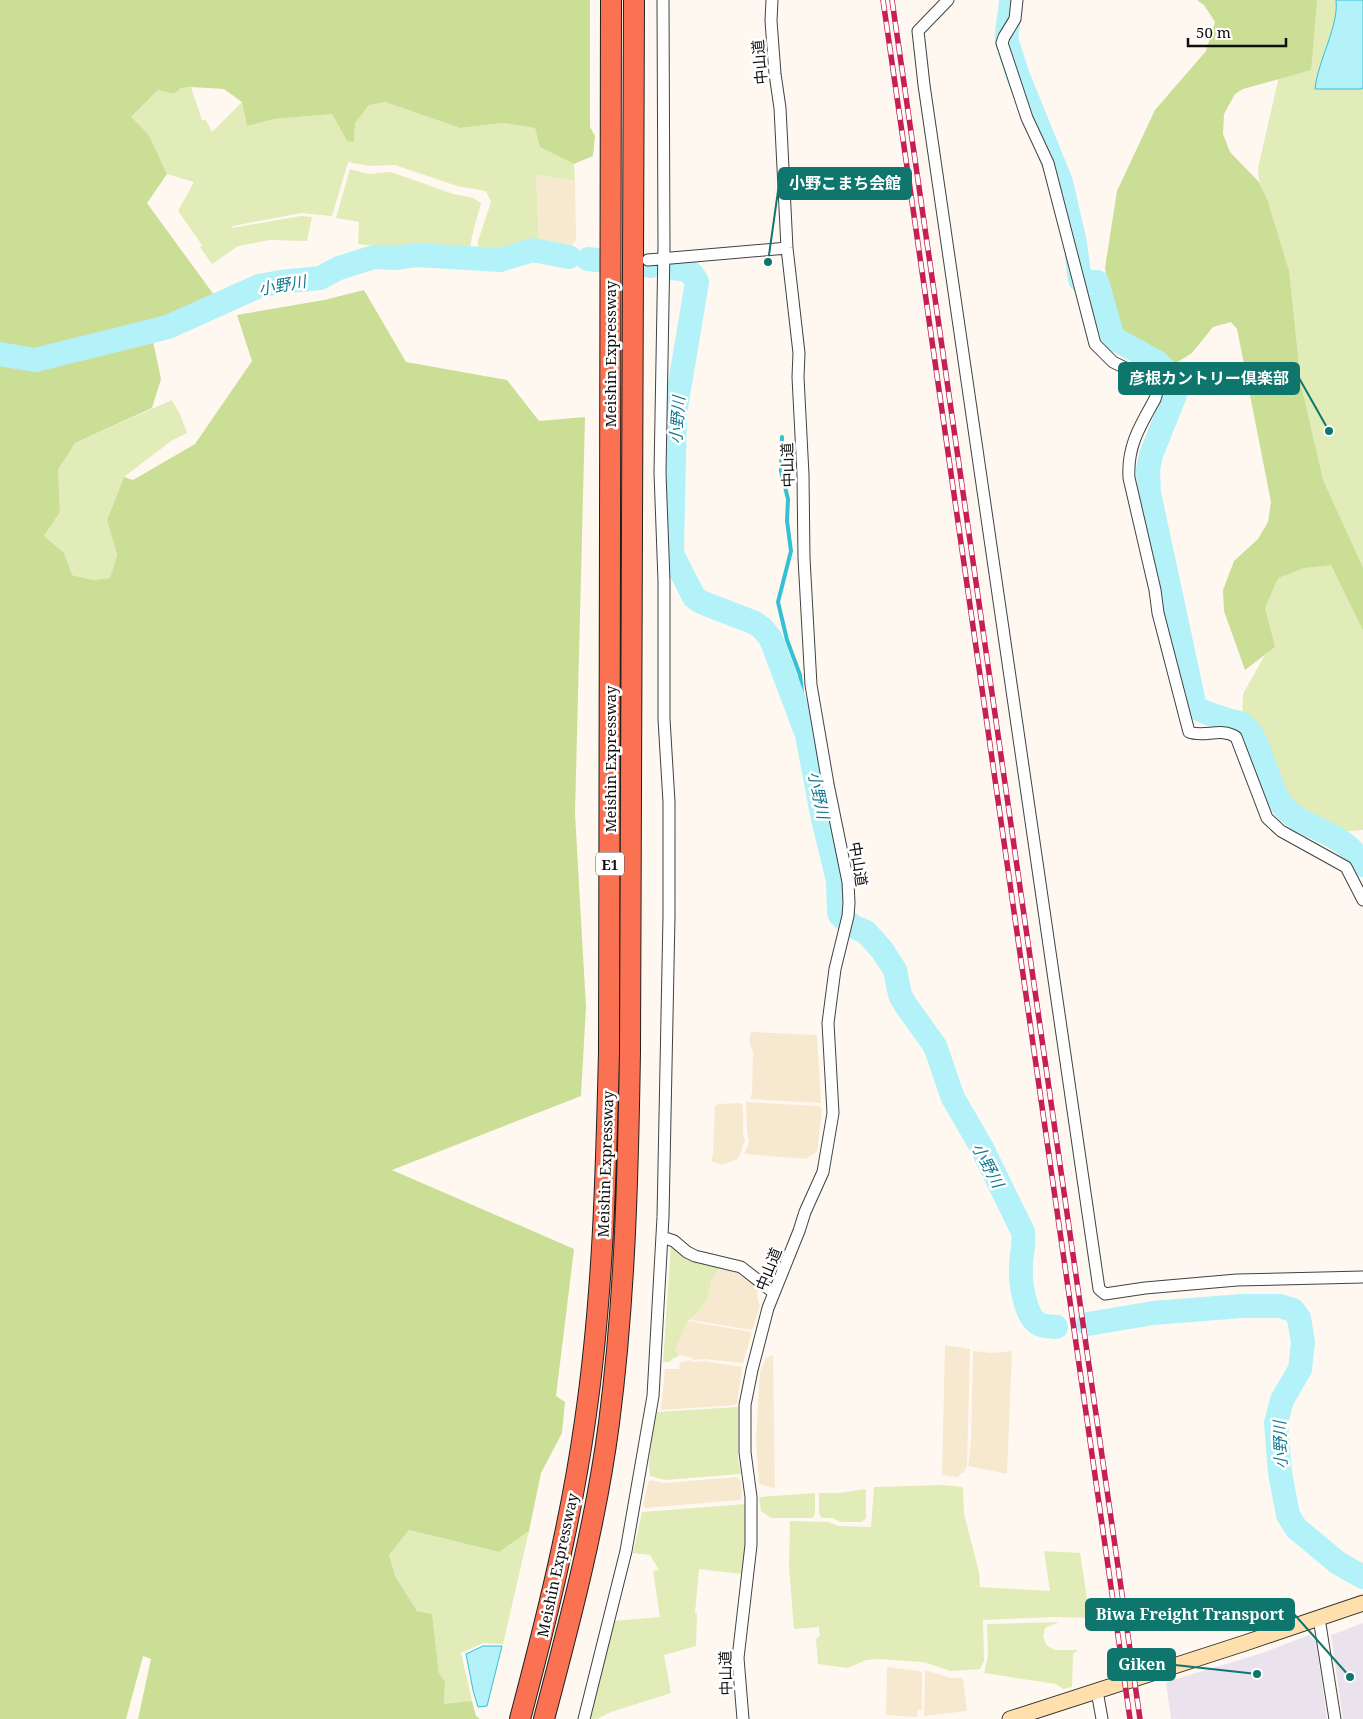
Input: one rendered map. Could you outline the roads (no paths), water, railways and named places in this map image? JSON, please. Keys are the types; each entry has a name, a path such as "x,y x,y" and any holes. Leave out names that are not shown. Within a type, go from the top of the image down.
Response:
{"highway":[{"name":"Meishin Expressway","path":"520,1719 569,1514 585,1420 596,1327 606,1200 609,1052 612,0"},
{"name":"Meishin Expressway","path":"544,1719 580,1580 595,1508 609,1425 620,1331 627,1201 631,1032 634,0"}],"main road":[{"path":"1010,1719 1363,1603"}],"street":[{"path":"584,1719 626,1551 653,1396 662,1237 669,916 669,802 664,719 664,582 660,473 664,258 663,0"},
{"name":"中山道","path":"743,1719 738,1658 751,1545 751,1497 745,1452 745,1405 768,1308 799,1231 804,1212 823,1172 833,1113 828,1023 835,969 847,920 848,882 828,784 811,685 804,558 798,353 787,248 780,108 771,21 772,0"},
{"path":"948,0 918,31 922,67 1098,1289 1105,1294 1145,1288 1237,1280 1363,1278"},
{"path":"1017,0 1015,19 1002,43 1027,118 1048,163 1095,344 1113,362 1154,382 1157,392 1135,435 1128,463 1129,478 1155,590 1158,613 1189,732 1195,734 1223,732 1230,733 1236,737 1267,818 1281,831 1346,867 1363,900"},
{"path":"648,260 787,248"},
{"path":"662,1237 674,1240 687,1252 695,1256 741,1267 774,1293"},
{"path":"1319,1618 1335,1719"},
{"path":"1097,1691 1102,1719"}],"water":[{"path":"1336,0 1363,0 1363,88 1361,89 1315,89 1334,21"},
{"path":"483,1646 502,1646 487,1706 478,1707 466,1654"}],"waterway":[{"path":"1011,0 1007,42 1018,76 1061,182 1075,243 1080,280 1097,282 1113,338 1157,362 1170,375 1175,395 1151,455 1148,470 1149,493 1195,707 1203,712 1241,723 1248,729 1258,748 1275,794 1288,812 1333,836 1354,853 1363,865"},
{"name":"小野川","path":"0,354 35,360 168,327 259,286 320,278 339,268 374,257 395,258 416,255 500,260 533,250 569,257"},
{"name":"小野川","path":"588,259 597,260"},
{"name":"小野川","path":"646,265 651,266"},
{"name":"小野川","path":"669,268 682,269 689,272 695,277 697,282 675,413 673,556 694,597 701,602 755,623 771,639 807,735 823,819 838,881 839,913 852,926 866,932 882,950 895,970 900,995 935,1046 953,1098 982,1148 1023,1232 1021,1281 1029,1313 1037,1323 1056,1327"},
{"path":"782,437 781,471 788,499 787,521 791,551 778,602 787,640 800,675 807,735"},
{"name":"小野川","path":"1088,1324 1153,1313 1242,1306 1280,1306 1293,1310 1299,1318 1303,1342 1300,1369 1282,1400 1276,1423 1280,1473 1288,1515 1296,1528 1338,1563 1363,1577"}],"railway":[{"path":"883,0 1130,1719"},
{"path":"892,0 1140,1719"}],"place":[{"name":"小野こまち会館","path":"768,262"},
{"name":"彦根カントリー倶楽部","path":"1329,431"},
{"name":"Giken","path":"1257,1674"},
{"name":"Biwa Freight Transport","path":"1350,1677"}]}
